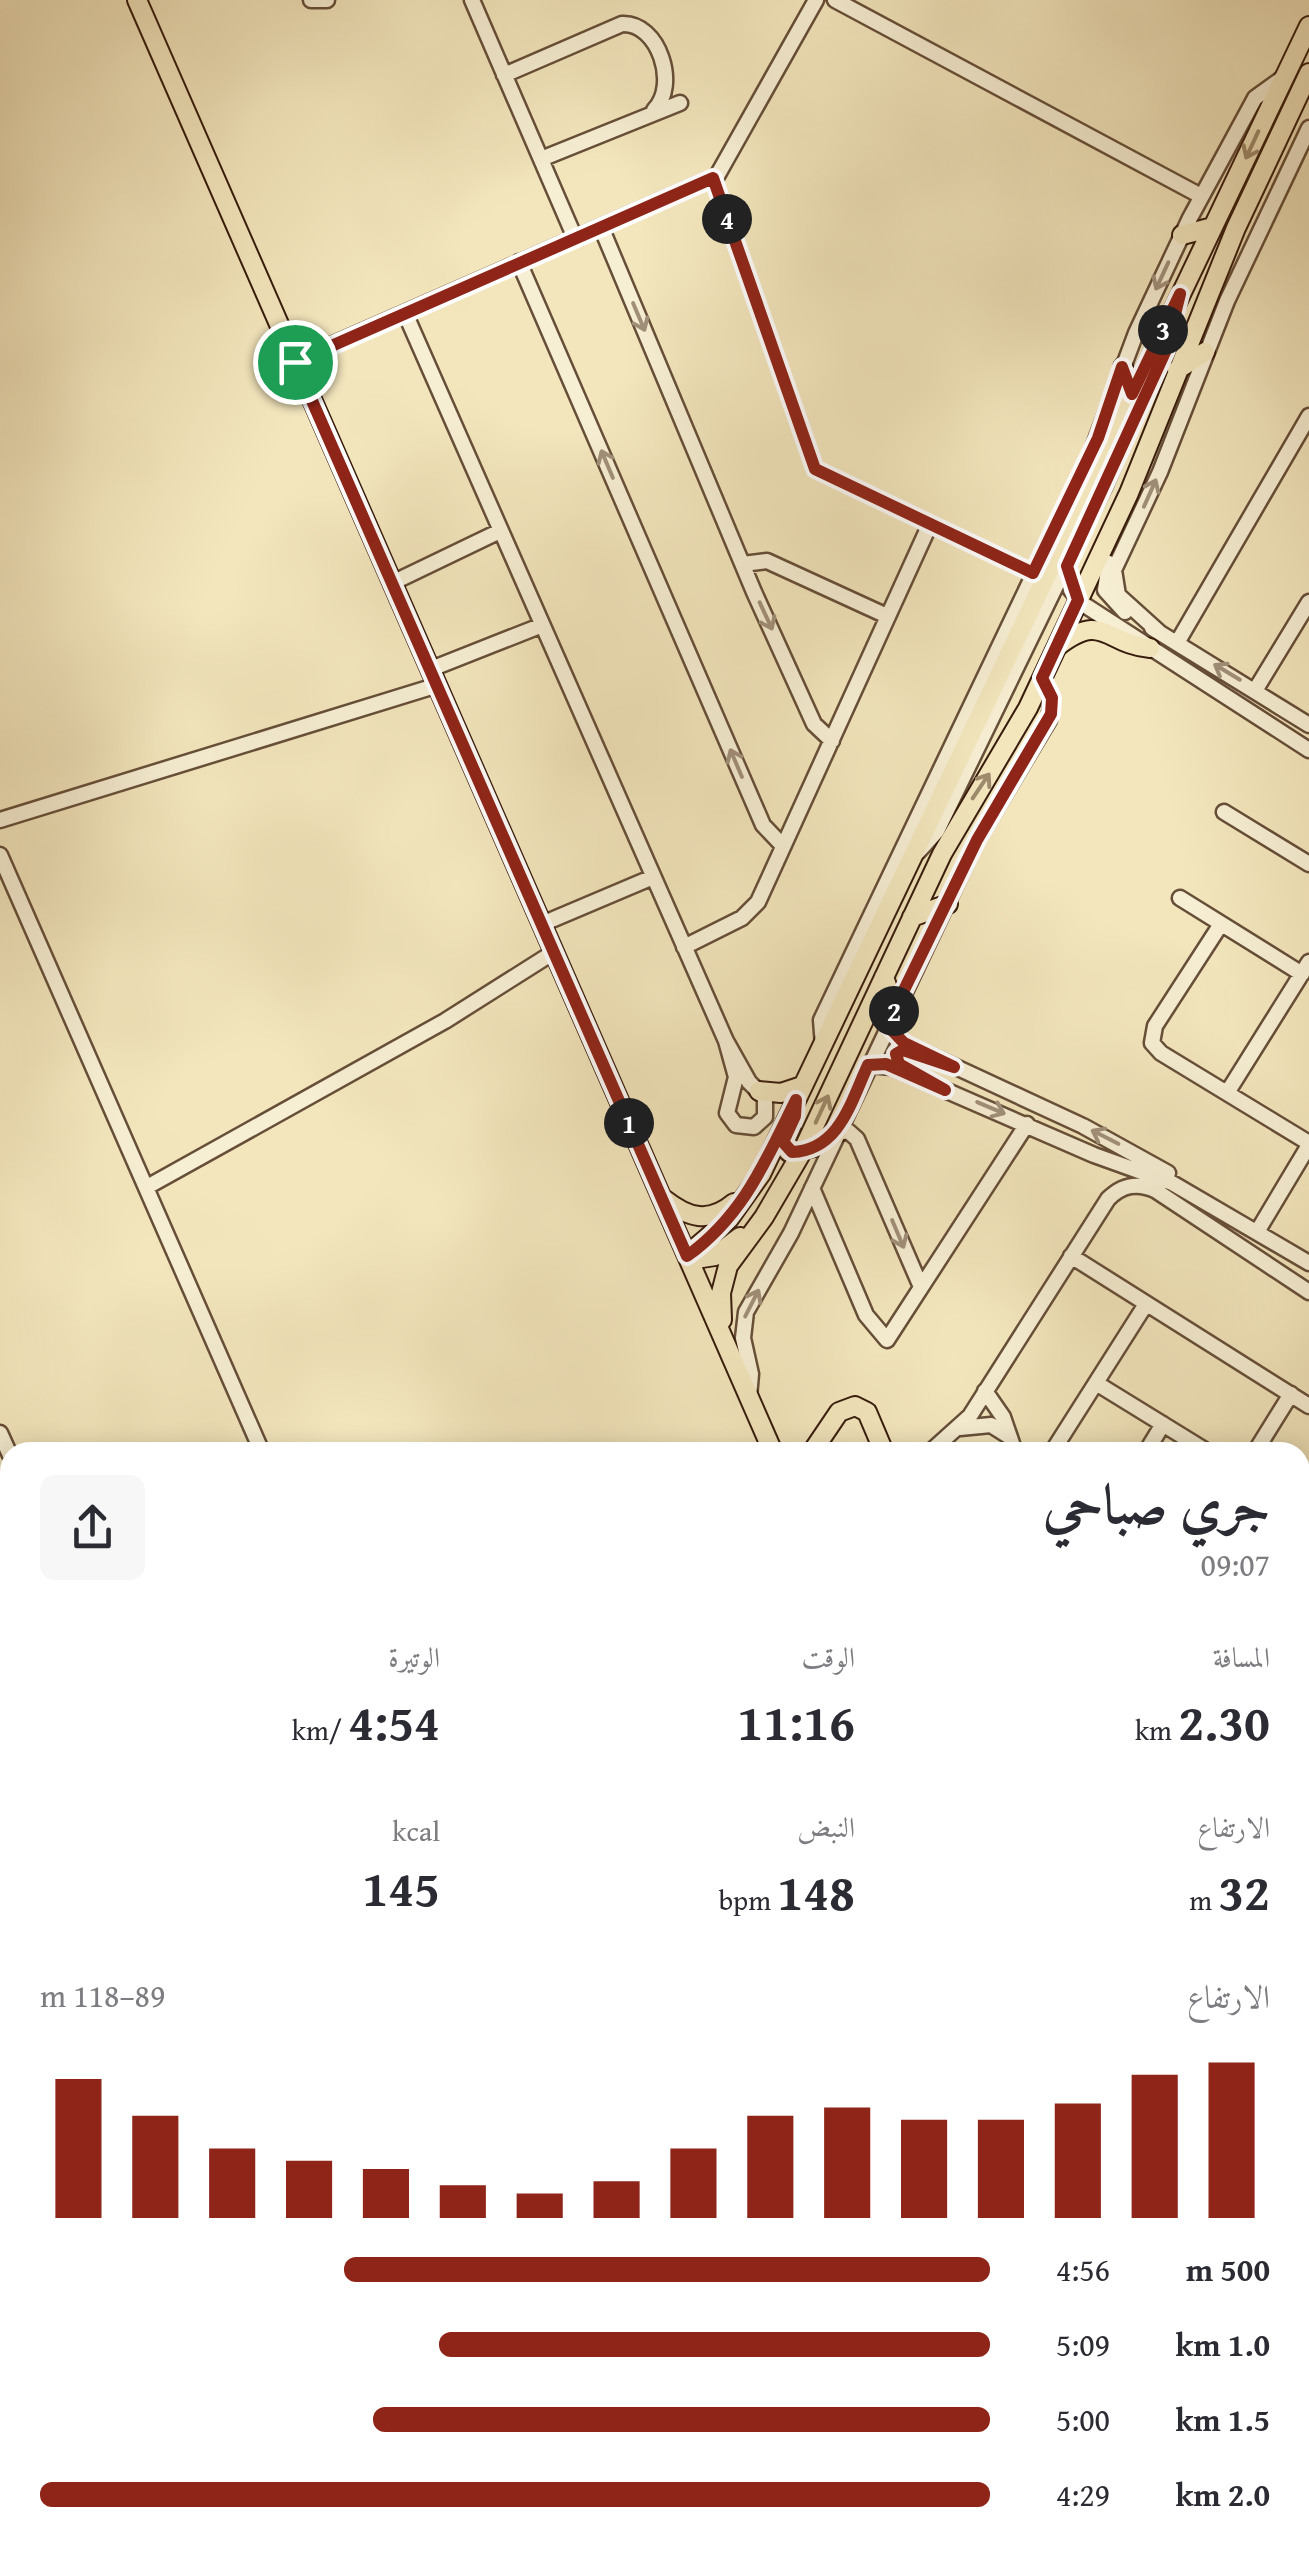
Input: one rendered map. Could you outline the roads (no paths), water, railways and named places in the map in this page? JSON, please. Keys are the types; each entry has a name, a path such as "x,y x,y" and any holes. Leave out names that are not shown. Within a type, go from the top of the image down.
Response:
{"main road":[{"path":"143,2 295,362 769,1442"},
{"path":"688,1258 738,1208 778,1136 918,852 951,766 1309,26"},
{"path":"724,1336 720,1302 725,1275 802,1152 954,831 1012,738 1042,678 1129,493 1236,228 1309,73"},
{"path":"1182,234 1212,227"},
{"path":"1176,370 1205,352"},
{"path":"1122,367 1132,394"},
{"path":"1057,646 1077,632 1094,628 1155,640"},
{"path":"912,917 948,904"},
{"path":"884,977 891,1017"},
{"path":"759,1091 799,1092"},
{"path":"799,1092 795,1116 783,1145 790,1152 802,1152 837,1133"},
{"path":"662,1198 687,1215 720,1213 742,1194 778,1136"},
{"path":"688,1258 722,1252 776,1195"},
{"path":"819,1442 839,1412 855,1406 869,1416 880,1442"}],"street":[{"path":"311,0 327,0"},
{"path":"472,0 576,238"},
{"path":"295,362 713,178 727,165 816,0"},
{"path":"835,0 1201,196"},
{"path":"504,75 622,24 637,25 648,34 666,79 665,97 654,110"},
{"path":"823,1046 821,1020 951,766 1033,573 1098,438 1122,367 1182,234 1255,98 1284,76"},
{"path":"541,159 654,110 680,103"},
{"path":"1155,640 1118,595 1113,576 1205,352 1309,128"},
{"path":"713,178 815,469 1033,573"},
{"path":"601,227 814,724 832,741"},
{"path":"520,262 764,825 783,846"},
{"path":"918,852 937,831 1067,566 1166,350 1180,294"},
{"path":"405,313 498,532 726,1041 745,1076 767,1103 765,1117 750,1128 736,1125 726,1108 736,1078 726,1041"},
{"path":"1178,643 1309,416"},
{"path":"1129,493 1104,585 1114,604 1155,640 1309,750"},
{"path":"684,947 753,908 930,524"},
{"path":"392,583 498,532"},
{"path":"743,564 762,559 887,616"},
{"path":"1067,566 1078,600 1155,640 1178,643 1309,725"},
{"path":"1256,690 1308,608"},
{"path":"0,820 434,677 540,626"},
{"path":"749,1398 751,1374 743,1338 746,1312 812,1188 983,830 1051,714 1052,698 1042,678"},
{"path":"1224,812 1309,864"},
{"path":"0,855 258,1442"},
{"path":"542,924 653,878"},
{"path":"1180,898 1305,968 1227,1093"},
{"path":"1221,924 1152,1038 1157,1050 1309,1144 1257,1232"},
{"path":"147,1187 446,1021 554,952"},
{"path":"891,1017 904,1043 1108,1138 1309,1264"},
{"path":"945,1090 899,1064 896,1054 903,1050 954,1067"},
{"path":"868,1065 886,1064 1094,1156 1164,1179 1217,1207"},
{"path":"812,1188 866,1314 888,1340 1027,1124"},
{"path":"837,1133 848,1132 857,1139 921,1287"},
{"path":"942,1442 959,1428 985,1392 1112,1194 1130,1185 1143,1185 1309,1292"},
{"path":"1071,1256 1309,1406"},
{"path":"1058,1442 1146,1304"},
{"path":"1096,1382 1192,1442"},
{"path":"985,1392 1011,1442"},
{"path":"1262,1442 1291,1394"},
{"path":"1152,1442 1163,1424"},
{"path":"959,1428 990,1426 1009,1442"}]}
